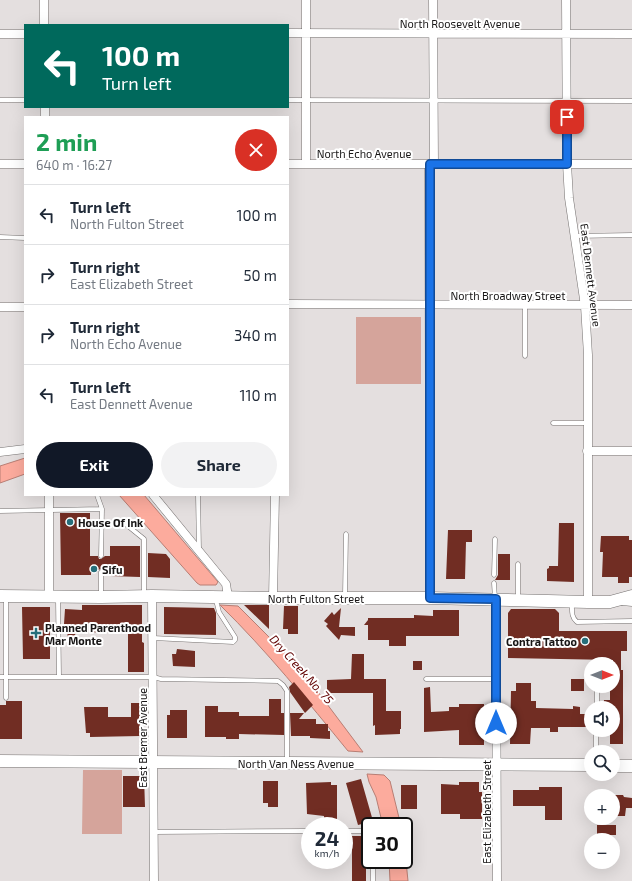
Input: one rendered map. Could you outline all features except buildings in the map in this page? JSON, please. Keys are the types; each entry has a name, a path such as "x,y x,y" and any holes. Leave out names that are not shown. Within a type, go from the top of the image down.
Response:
{"main road":[{"name":"North Fulton Street","path":"3,596 430,598 610,602"},
{"path":"610,602 632,596"},
{"name":"North Van Ness Avenue","path":"0,761 584,766"},
{"path":"620,766 632,766"}],"street":[{"path":"44,0 44,24"},
{"path":"306,0 306,164"},
{"path":"430,598 430,306 434,100 433,0"},
{"name":"East Dennett Avenue","path":"566,0 567,164 569,198 585,306 588,355 588,602"},
{"name":"North Roosevelt Avenue","path":"289,33 567,35 632,34"},
{"path":"0,34 24,34"},
{"path":"0,164 24,164"},
{"name":"North Echo Avenue","path":"289,164 632,164"},
{"name":"North Broadway Street","path":"289,304 430,306 632,305"},
{"path":"0,307 24,307"},
{"path":"0,452 24,449"},
{"path":"587,451 632,451"},
{"path":"49,496 54,596"},
{"path":"153,496 226,584 228,597"},
{"path":"273,598 274,496"},
{"name":"East Bremer Avenue","path":"148,596 153,638 154,881"},
{"name":"East Elizabeth Street","path":"496,599 497,881"}],"lane":[{"path":"0,100 24,100"},
{"path":"289,100 632,101"},
{"path":"575,236 632,235"},
{"path":"0,237 24,238"},
{"path":"525,306 525,356"},
{"path":"553,423 588,423"},
{"path":"97,496 102,508 101,556"},
{"path":"198,496 200,552"},
{"path":"0,510 102,508"},
{"path":"123,522 144,539 148,596"},
{"path":"346,534 346,598"},
{"path":"494,539 494,575"},
{"path":"518,564 518,600"},
{"path":"101,572 101,597"},
{"path":"494,583 496,599"},
{"path":"3,596 6,698"},
{"path":"54,596 59,677"},
{"path":"153,638 233,642 235,640 235,636 219,612 213,597"},
{"path":"572,601 573,619 577,622 632,621"},
{"name":"North Fulton Street","path":"610,602 632,604"},
{"path":"0,677 153,677 161,679 278,682 283,685 287,691 287,764"},
{"path":"426,679 496,679"},
{"path":"154,832 301,831"},
{"path":"373,869 373,881"}],"shaded area":[{"path":"356,317 421,317 421,384 356,384"},
{"path":"24,458 24,474 0,483 0,466"},
{"path":"120,496 145,496 218,582 216,585 200,585"},
{"path":"220,605 238,606 282,650 309,680 363,752 348,751 270,658"},
{"path":"83,770 122,770 122,834 82,834"},
{"path":"367,774 384,775 390,781 399,817 381,817 376,797"},
{"path":"389,869 407,869 408,881 390,881"}],"place":[{"name":"House Of Ink","path":"70,522"},
{"name":"Sifu","path":"94,569"},
{"name":"Planned Parenthood Mar Monte","path":"36,633"},
{"name":"Contra Tattoo","path":"585,641"}],"route":[{"path":"496,723 496,599 430,598 430,164 567,164 567,117"}],"water label":[{"name":"Dry Creek No. 75","path":"302,669"}]}
